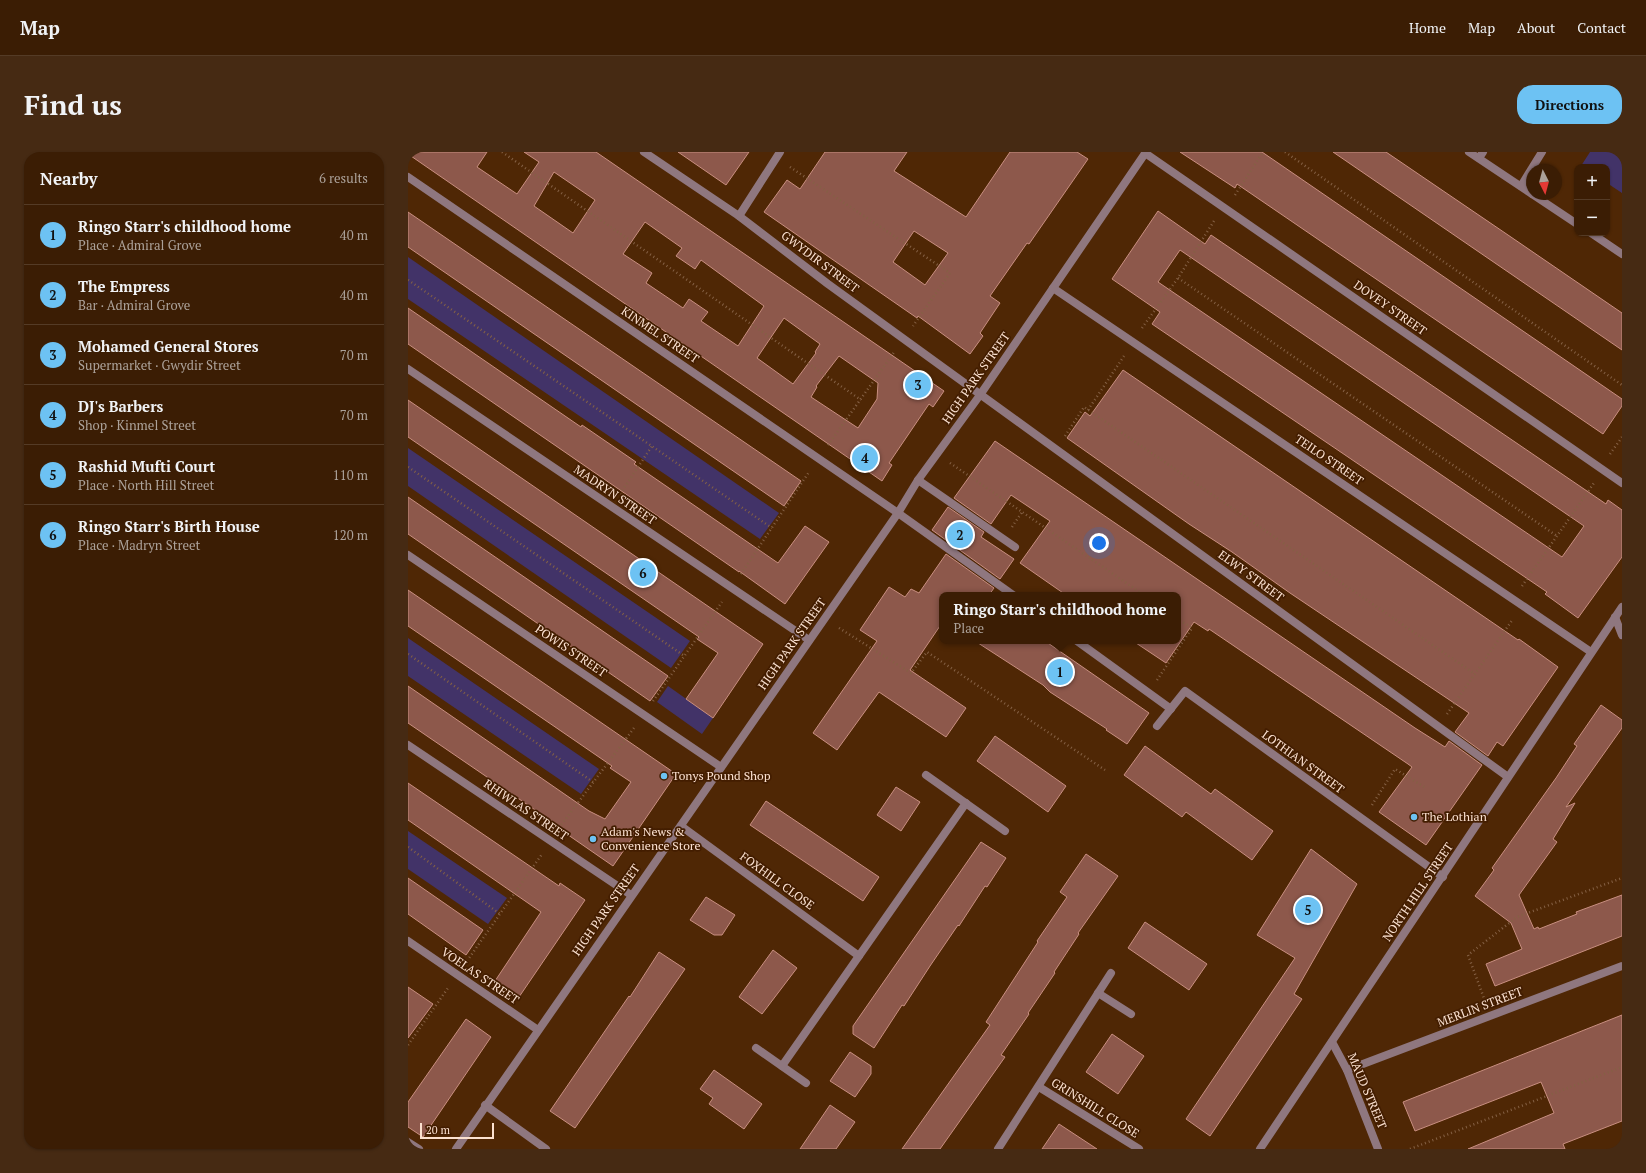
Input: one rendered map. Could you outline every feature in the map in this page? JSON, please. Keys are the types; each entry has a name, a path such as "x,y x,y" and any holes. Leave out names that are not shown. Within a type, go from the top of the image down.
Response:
{"street":[{"name":"GWYDIR STREET","path":"644,152 739,216 828,284 980,395"},
{"path":"1469,152 1481,155 1526,190"},
{"path":"1521,186 1542,152"},
{"name":"DOVEY STREET","path":"1145,153 1622,483"},
{"name":"HIGH PARK STREET","path":"456,1149 631,895 681,826 898,513 918,480 980,395 1145,153"},
{"path":"739,216 779,155"},
{"name":"KINMEL STREET","path":"408,177 819,458 1009,592"},
{"path":"1541,200 1574,222"},
{"path":"1595,236 1622,254"},
{"name":"TEILO STREET","path":"1053,288 1591,652"},
{"name":"MADRYN STREET","path":"408,369 809,640"},
{"name":"ELWY STREET","path":"980,395 1508,777"},
{"path":"918,480 1014,547"},
{"name":"POWIS STREET","path":"408,555 721,767"},
{"name":"NORTH HILL STREET","path":"1260,1149 1622,607"},
{"path":"1615,618 1622,634"},
{"path":"1081,644 1171,709"},
{"name":"LOTHIAN STREET","path":"1157,726 1185,692 1443,877"},
{"name":"RHIWLAS STREET","path":"408,745 631,895"},
{"path":"926,775 1005,830"},
{"path":"782,1066 966,803"},
{"name":"FOXHILL CLOSE","path":"681,826 859,956"},
{"name":"VOELAS STREET","path":"408,941 538,1030"},
{"name":"MERLIN STREET","path":"1347,1070 1622,966"},
{"name":"GRINSHILL CLOSE","path":"998,1149 1112,973"},
{"path":"1098,993 1132,1014"},
{"name":"MAUD STREET","path":"1332,1042 1347,1070 1378,1149"},
{"path":"756,1048 806,1083"},
{"name":"GRINSHILL CLOSE","path":"1039,1087 1139,1149"},
{"path":"485,1106 546,1149"},
{"path":"408,1142 419,1149"}],"path":[{"path":"502,152 861,400"},
{"path":"1088,410 1263,152"},
{"path":"1285,152 1622,385"},
{"path":"408,1045 550,841 644,715 683,655 732,588 819,458 950,273 779,155"},
{"path":"1178,278 1557,536"},
{"path":"408,280 772,528"},
{"path":"1056,450 1084,407 1475,674"},
{"path":"1513,599 1557,536 1622,437"},
{"path":"612,506 652,446"},
{"path":"937,454 1140,592"},
{"path":"408,467 683,655"},
{"path":"1438,726 1523,606"},
{"path":"824,619 911,673 927,652 1104,770"},
{"path":"1149,692 1192,628 1181,621"},
{"path":"408,654 593,782"},
{"path":"1362,819 1395,769 1426,788"},
{"path":"408,847 500,914"},
{"path":"1491,1016 1468,955 1517,917 1622,878"},
{"path":"1410,1149 1622,1067"}],"shaded area":[{"path":"1590,152 1622,152 1622,193 1610,185 1610,164 1582,164"},
{"path":"408,257 779,513 760,539 408,299"},
{"path":"408,448 690,641 671,668 408,486"},
{"path":"408,638 599,769 581,794 408,676"},
{"path":"668,686 713,718 702,734 657,702"},
{"path":"408,831 507,898 488,924 408,869"}],"building":[{"path":"408,152 487,152 477,167 517,194 539,162 524,152 596,152 944,391 933,407 929,404 889,463 892,465 882,481 408,154","holes":["554,172 595,200 573,233 534,206","645,222 682,248 676,256 695,269 701,260 764,306 738,346 701,321 708,312 689,299 683,308 646,283 652,273 623,254","784,318 820,344 815,352 816,353 793,384 757,358","839,356 878,383 877,399 858,428 811,397 817,387 816,386"]},
{"path":"678,152 749,152 726,185"},
{"path":"825,152 907,152 894,171 966,217 1010,152 1077,152 1088,159 1029,244 1027,243 990,296 1000,303 980,333 983,336 970,354 918,316 917,318 764,212 787,180 800,189","holes":["914,231 948,253 925,285 893,262"]},
{"path":"1180,152 1262,152 1622,399 1622,406 1603,434 1237,184 1235,188"},
{"path":"1333,152 1386,152 1622,313 1622,350"},
{"path":"1158,211 1205,244 1211,235 1606,504 1608,500 1622,510 1622,557 1578,618 1545,594 1547,592 1152,324 1160,312 1112,279","holes":["1180,250 1584,526 1562,557 1158,282"]},
{"path":"408,212 801,481 784,506 408,247"},
{"path":"408,308 581,427 582,425 636,462 634,464 778,563 805,526 829,542 785,604 408,344"},
{"path":"1123,370 1558,667 1503,746 1497,742 1488,756 1455,732 1469,713 1189,524 1067,438 1085,412 1090,416"},
{"path":"408,400 763,644 713,718 686,699 718,653 697,639 699,637 408,437"},
{"path":"995,441 1415,728 1445,747 1449,741 1482,765 1426,845 1379,812 1412,767 1209,629 1208,631 1194,622 1181,641 1181,592 1062,592 1020,563 1050,521 1011,495 991,524 954,498"},
{"path":"408,497 668,676 650,701 408,534"},
{"path":"948,507 984,532 981,537 1014,559 1000,579 932,530"},
{"path":"946,554 994,588 991,592 939,592 939,627 910,670 966,708 946,737 879,692 837,750 813,733 877,641 860,630 889,587 905,597 911,589 919,593"},
{"path":"408,590 676,774 613,866 561,830 563,829 408,723 408,686 589,811 605,819 631,782 610,768 612,766 408,626"},
{"path":"980,644 1049,644 1149,713 1127,744 1106,730 1107,729 1050,692 1043,685"},
{"path":"1138,644 1179,644 1166,663"},
{"path":"1601,705 1622,720 1622,728 1566,807 1575,803 1553,839 1557,842 1519,895 1534,929 1538,927 1539,929 1577,914 1576,912 1622,895 1622,936 1495,986 1486,964 1522,949 1511,923 1475,896 1494,870 1492,868 1556,778 1577,746 1574,744"},
{"path":"995,736 1066,786 1048,812 977,761"},
{"path":"1145,746 1211,794 1215,789 1273,831 1252,860 1186,812 1182,817 1124,775"},
{"path":"408,783 559,886 560,883 585,900 519,997 495,981 541,912 408,820"},
{"path":"896,787 920,802 901,831 877,815"},
{"path":"766,801 879,877 863,901 750,825"},
{"path":"981,842 1006,858 987,887 985,886 959,926 958,925 904,1006 902,1005 874,1048 853,1034 853,1026"},
{"path":"1311,849 1357,884 1294,994 1302,999 1210,1136 1186,1119 1295,958 1257,935"},
{"path":"1086,854 1118,876 1078,933 1079,934 1054,972 1055,973 1001,1055 1005,1057 940,1149 902,1149 990,1025 986,1022 1038,942 1037,941 1067,897 1060,892"},
{"path":"408,878 483,930 466,955 408,914"},
{"path":"706,897 735,915 722,935 714,935 690,920"},
{"path":"1145,922 1207,964 1189,990 1128,948"},
{"path":"773,950 797,968 762,1014 739,997"},
{"path":"659,952 685,969 575,1128 550,1111 629,996 630,997"},
{"path":"408,987 433,1004 408,1038"},
{"path":"1622,1015 1622,1121 1563,1144 1565,1149 1468,1149 1554,1113 1541,1082 1415,1131 1403,1102"},
{"path":"466,1019 491,1037 423,1137 408,1127 408,1102"},
{"path":"1112,1034 1144,1056 1118,1094 1086,1072"},
{"path":"850,1052 871,1066 871,1074 855,1097 830,1081"},
{"path":"714,1070 762,1104 744,1129 709,1104 713,1098 700,1089"},
{"path":"830,1105 855,1122 836,1149 800,1149"},
{"path":"1059,1124 1097,1149 1042,1149"}],"place":[{"name":"Mohamed General Stores","path":"918,385"},
{"name":"DJ's Barbers","path":"865,458"},
{"name":"The Empress","path":"960,535"},
{"name":"Ringo Starr's Birth House","path":"643,573"},
{"name":"Ringo Starr's childhood home","path":"1060,672"},
{"name":"Tonys Pound Shop","path":"664,776"},
{"name":"The Lothian","path":"1414,817"},
{"name":"Adam's News & Convenience Store","path":"593,839"},
{"name":"Rashid Mufti Court","path":"1308,910"}]}
